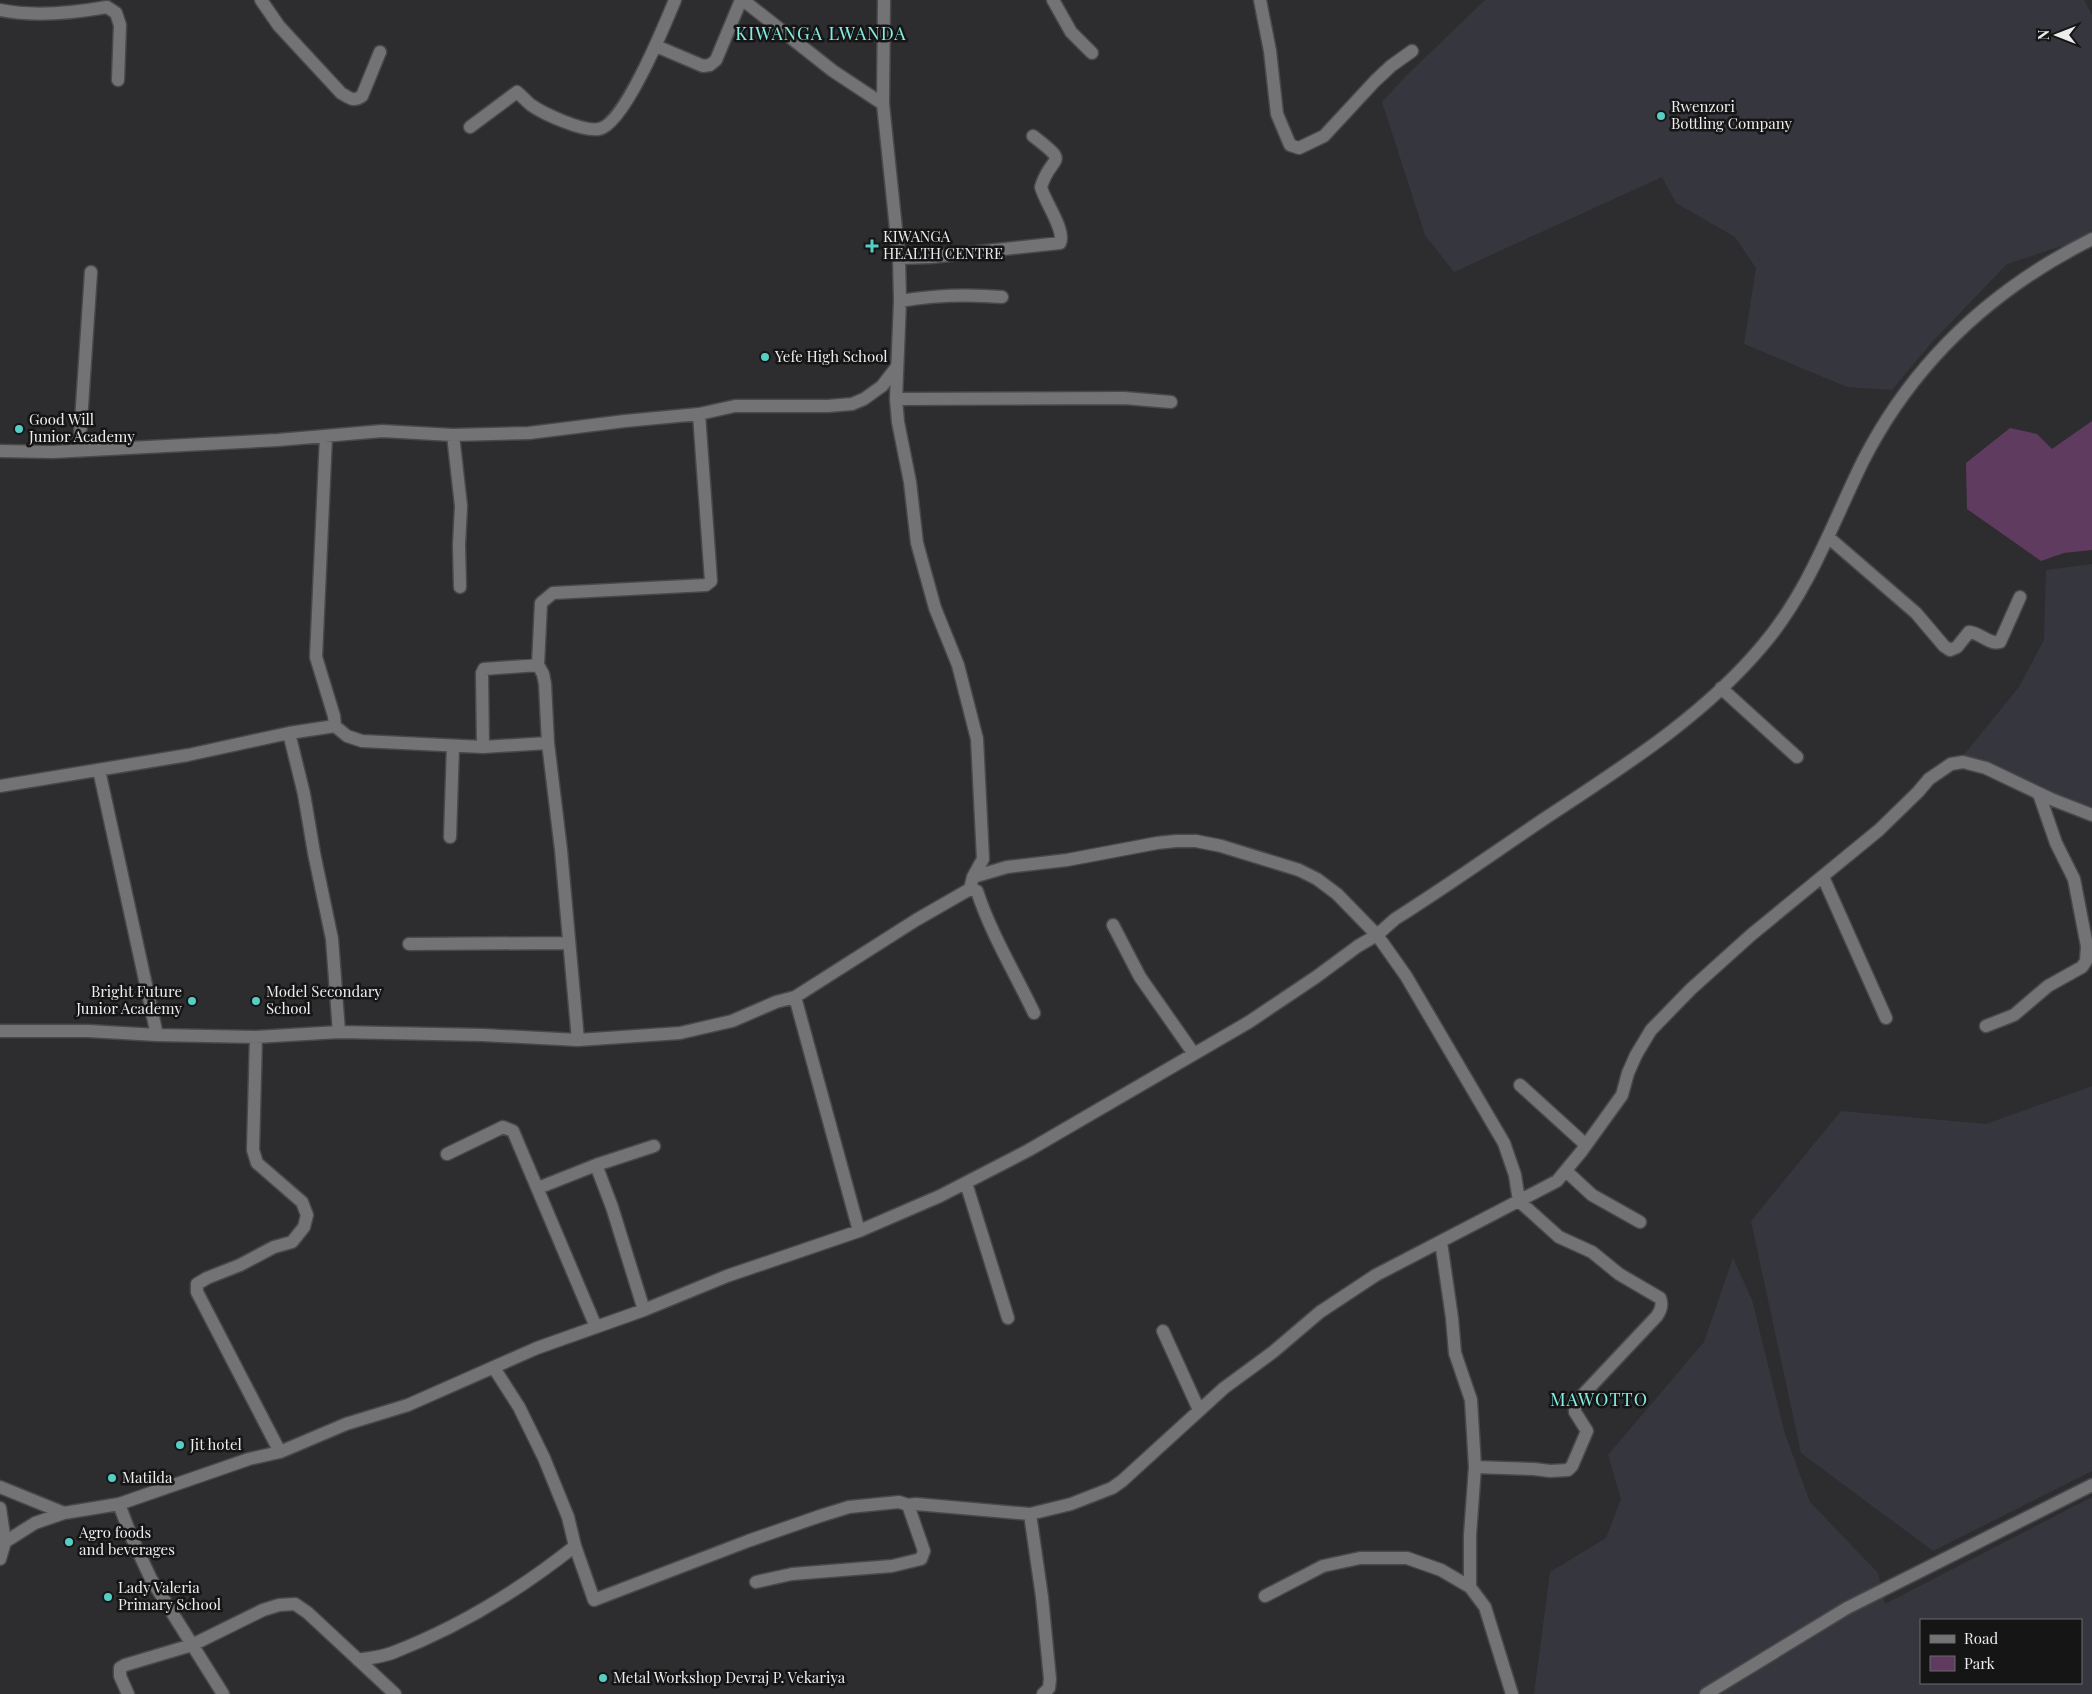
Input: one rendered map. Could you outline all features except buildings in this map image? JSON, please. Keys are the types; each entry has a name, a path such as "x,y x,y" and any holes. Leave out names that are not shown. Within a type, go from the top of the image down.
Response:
{"street":[{"path":"261,0 279,26 341,93 350,99 357,100 362,96 380,52"},
{"path":"470,127 517,92 531,104 554,118 597,130 604,128 620,111 656,46 675,0"},
{"path":"656,46 703,66 710,65 716,60 742,0 833,71 883,104"},
{"path":"884,0 883,104 899,258 900,301 896,368 898,422 910,482 917,543 935,608 958,665 977,739 983,859 971,883"},
{"path":"1053,0 1071,32 1092,53"},
{"path":"1260,0 1270,51 1277,114 1290,145 1299,148 1324,136 1375,81 1391,66 1412,51"},
{"path":"0,10 15,13 77,12 107,6 116,14 120,25 118,80"},
{"path":"899,258 954,255 1060,243 1060,231 1041,187 1044,178 1056,160 1056,156 1054,152 1033,136"},
{"path":"5,1542 35,1523 64,1512 119,1504 249,1459 280,1452 346,1424 408,1405 537,1348 644,1310 726,1276 859,1232 966,1183 1029,1150 1249,1022 1358,946 1377,935 1395,920 1628,764 1705,703 1763,645 1784,617 1806,583 1876,438 1919,375 1958,331 2001,293 2046,262 2092,239"},
{"path":"79,450 91,272"},
{"path":"900,301 952,294 1002,297"},
{"path":"0,452 79,450 382,432 453,434 529,433 699,414 735,406 828,406 852,404 874,394 896,368"},
{"path":"896,399 1124,398 1171,402"},
{"path":"578,1040 561,850 548,742 545,684 543,674 538,665 541,603 553,593 706,585 711,581 699,414"},
{"path":"453,434 461,506 459,545 460,587"},
{"path":"326,436 316,657 334,716 335,726 347,736 362,741 483,747 548,742"},
{"path":"1828,537 1916,613 1944,646 1950,650 1958,647 1969,632 1977,634 1990,642 2000,642 2020,597"},
{"path":"483,747 482,673 484,669 538,665"},
{"path":"1721,688 1797,757"},
{"path":"0,786 188,755 289,733 335,726"},
{"path":"289,733 304,794 332,939 338,1032"},
{"path":"450,837 453,746"},
{"path":"494,1368 519,1407 544,1458 568,1517 575,1546 594,1600 748,1541 849,1507 898,1502 908,1505 916,1504 1030,1514 1071,1504 1112,1488 1138,1467 1224,1388 1273,1352 1320,1312 1376,1275 1557,1182 1622,1095 1628,1073 1636,1055 1651,1030 1691,989 1750,935 1879,830 1929,779 1951,764 1963,762 1986,768 2051,799 2092,815"},
{"path":"99,770 157,1035"},
{"path":"1986,1026 2014,1015 2048,986 2082,967 2086,961 2087,946 2074,879 2056,843 2039,794 2030,788"},
{"path":"0,1031 88,1031 157,1035 256,1037 338,1032 483,1035 578,1040 680,1033 732,1021 776,1002 795,998 971,883 1006,866 1067,860 1157,843 1196,841 1221,846 1282,864 1317,879 1337,894 1377,935 1406,976 1504,1143 1515,1174 1519,1201 1559,1237 1592,1252 1619,1274 1660,1298 1662,1310 1638,1338 1578,1398 1574,1409 1588,1431 1572,1466 1568,1470 1550,1471 1475,1467"},
{"path":"1823,877 1886,1018"},
{"path":"971,883 1003,953 1011,965 1034,1013"},
{"path":"1112,925 1140,977 1194,1054"},
{"path":"409,944 569,943"},
{"path":"795,998 859,1232"},
{"path":"256,1037 253,1150 257,1163 302,1202 306,1215 304,1227 292,1242 274,1247 197,1284 197,1292 280,1452"},
{"path":"1520,1085 1586,1145"},
{"path":"447,1154 503,1127 513,1131 596,1327"},
{"path":"538,1188 596,1165 654,1146"},
{"path":"596,1165 612,1207 644,1310"},
{"path":"1566,1170 1592,1195 1640,1222"},
{"path":"966,1183 1008,1318"},
{"path":"1441,1242 1452,1318 1454,1353 1471,1400 1475,1467 1470,1535 1470,1587"},
{"path":"1163,1331 1199,1410"},
{"path":"1706,1694 1722,1690 1847,1608 2092,1485"},
{"path":"0,1486 64,1512"},
{"path":"119,1504 131,1536 151,1579 223,1694"},
{"path":"756,1582 792,1574 892,1566 921,1559 924,1551 908,1505"},
{"path":"0,1508 5,1542 0,1559"},
{"path":"1030,1514 1042,1597 1050,1679 1049,1688 1042,1694"},
{"path":"358,1660 390,1653 455,1623 491,1603 575,1546"},
{"path":"1265,1596 1323,1566 1360,1558 1407,1558 1441,1570 1470,1587 1485,1607 1512,1694"},
{"path":"128,1694 120,1676 120,1668 125,1665 192,1645 263,1610 279,1605 295,1604 308,1613 396,1694"}],"shaded area":[{"path":"1485,0 2084,0 2092,15 2092,236 2007,264 1933,341 1892,390 1847,387 1744,344 1756,268 1735,237 1676,203 1662,177 1454,272 1425,235 1382,102 1406,76"},
{"path":"2092,564 2092,808 2069,804 1962,757 2019,687 2044,640 2046,570"},
{"path":"2092,1086 2092,1471 1933,1551 1801,1453 1751,1221 1841,1111 1986,1124"},
{"path":"1733,1258 1752,1300 1785,1434 1810,1502 1878,1573 1885,1604 2092,1497 2092,1694 1722,1694 1720,1691 1713,1694 1534,1694 1550,1572 1606,1538 1621,1499 1608,1455 1704,1342"}],"green space":[{"path":"2092,421 2092,550 2064,553 2041,561 1967,509 1966,463 2010,428 2037,434 2052,449"}],"place":[{"name":"Rwenzori Bottling Company","path":"1661,116"},
{"name":"KIWANGA HEALTH CENTRE","path":"872,246"},
{"name":"Yefe High School","path":"765,357"},
{"name":"Good Will Junior Academy","path":"19,429"},
{"name":"Bright Future Junior Academy","path":"192,1001"},
{"name":"Model Secondary School","path":"256,1001"},
{"name":"Jit hotel","path":"180,1445"},
{"name":"Matilda","path":"112,1478"},
{"name":"Agro foods and beverages","path":"69,1542"},
{"name":"Lady Valeria Primary School","path":"108,1597"},
{"name":"Metal Workshop Devraj P. Vekariya","path":"603,1678"}],"district":[{"name":"KIWANGA LWANDA","path":"821,34"},
{"name":"MAWOTTO","path":"1599,1400"}]}
